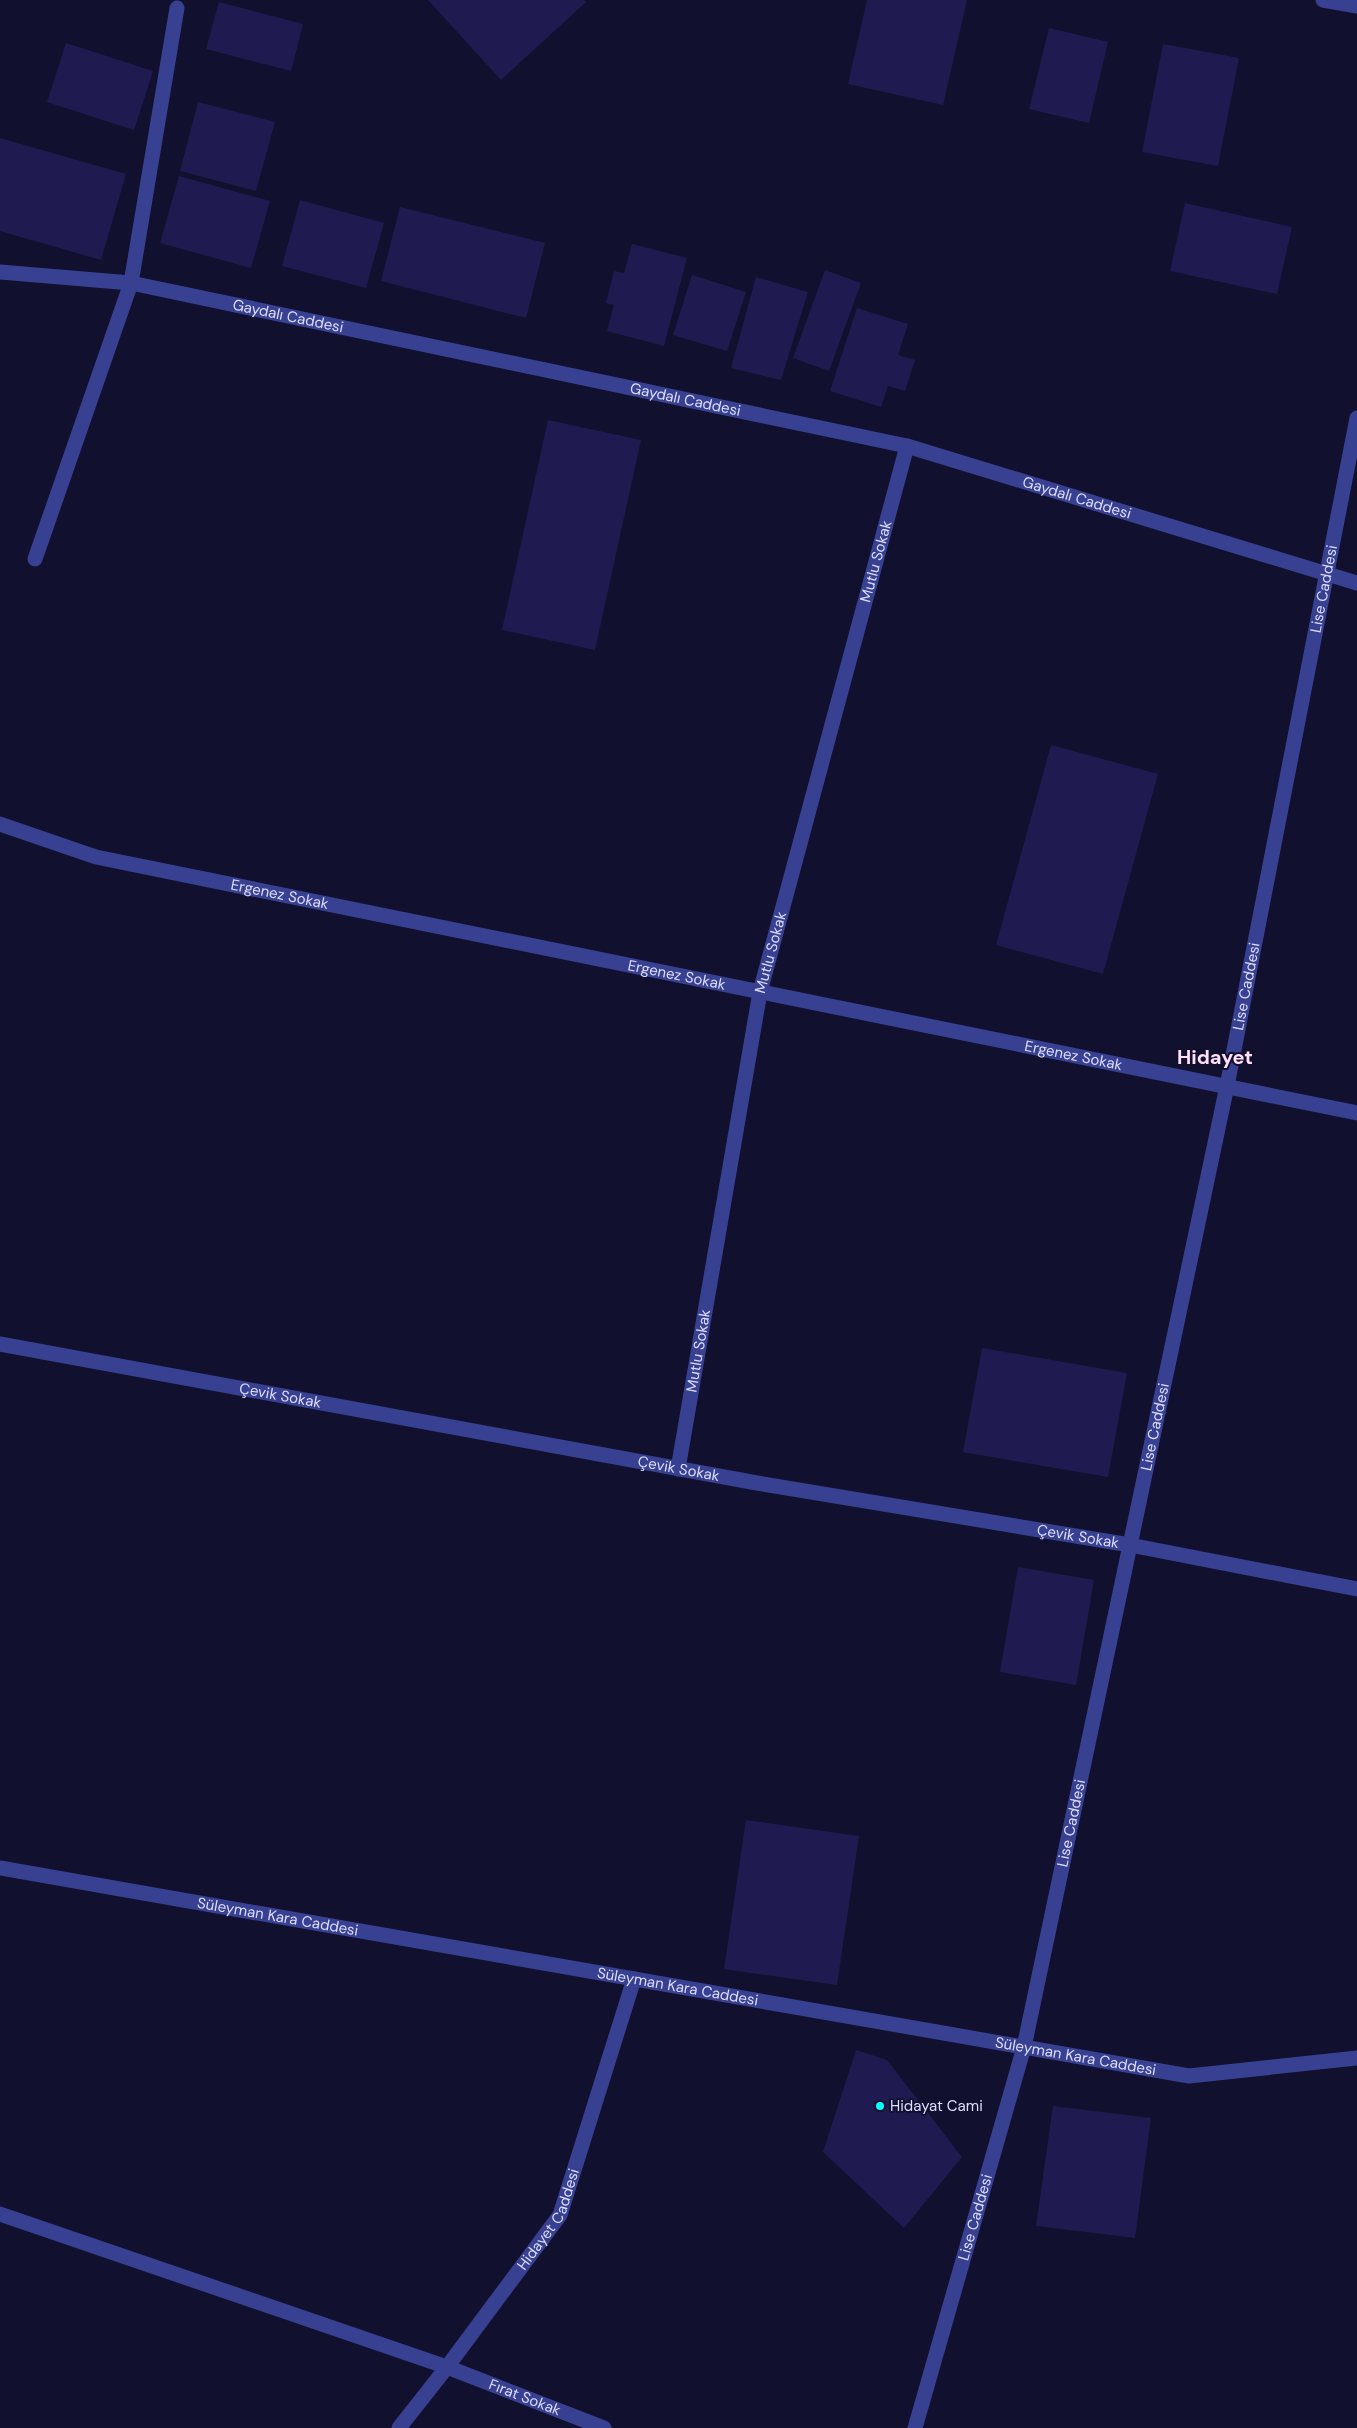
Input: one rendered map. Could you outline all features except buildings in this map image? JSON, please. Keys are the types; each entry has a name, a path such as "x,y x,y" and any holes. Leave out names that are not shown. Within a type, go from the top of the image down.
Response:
{"street":[{"path":"1323,0 1357,6"},
{"path":"35,559 131,283 177,8"},
{"name":"Gaydalı Caddesi","path":"0,272 131,283 907,446 1325,575 1357,583"},
{"name":"Lise Caddesi","path":"915,2428 1024,2046 1226,1086 1357,418"},
{"name":"Mutlu Sokak","path":"678,1469 760,992 907,446"},
{"name":"Ergenez Sokak","path":"0,824 96,857 1357,1113"},
{"name":"Çevik Sokak","path":"0,1344 678,1469 1130,1545 1357,1590"},
{"name":"Süleyman Kara Caddesi","path":"0,1868 1188,2076 1357,2058"},
{"name":"Hidayet Caddesi","path":"399,2428 447,2367 560,2215 634,1979"},
{"name":"Fırat Sokak","path":"0,2214 447,2367 604,2428"}],"place":[{"name":"Hidayat Cami","path":"880,2106"}],"district":[{"name":"Hidayet","path":"1215,1057"}]}
